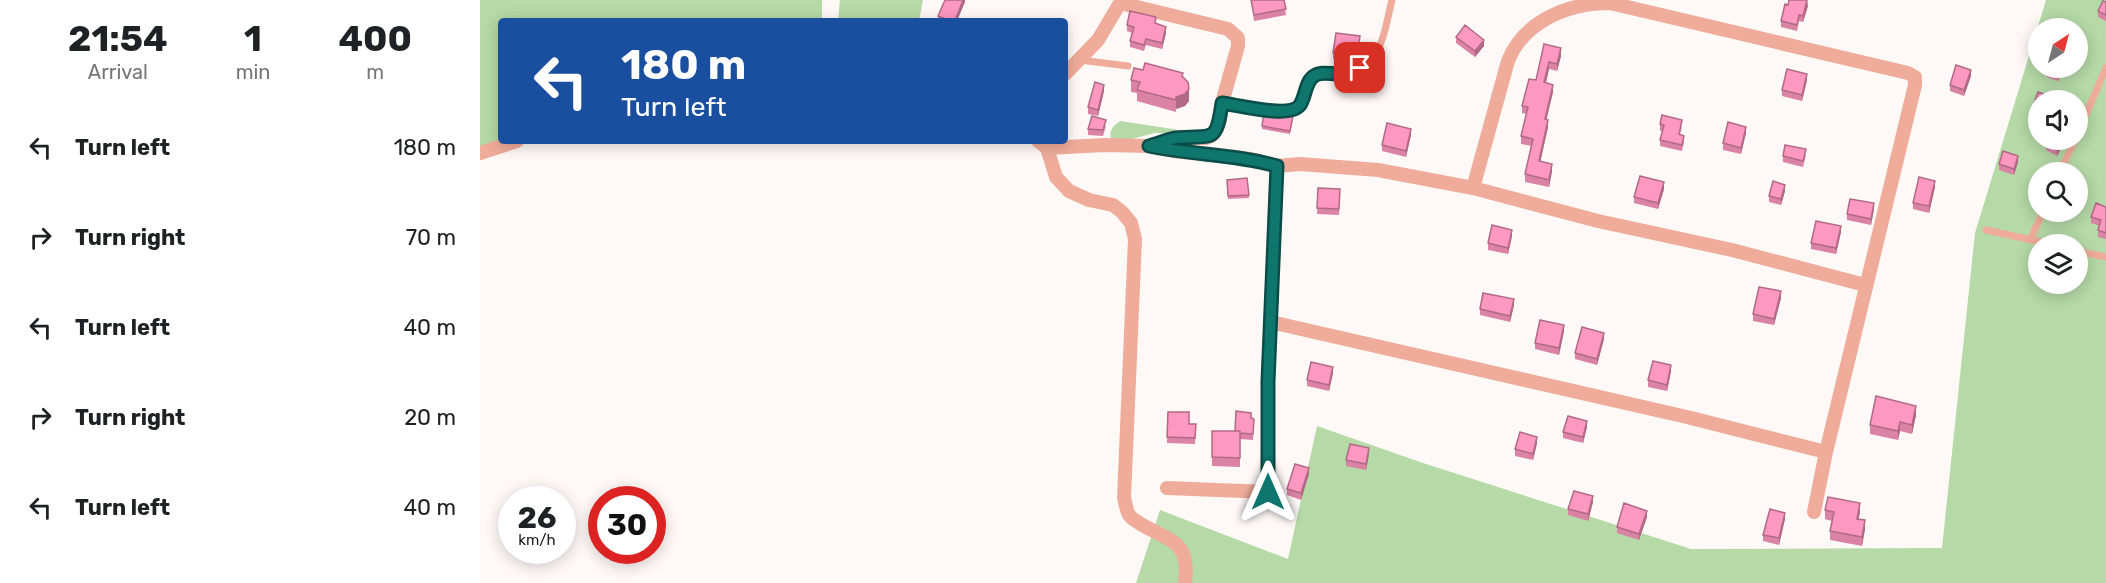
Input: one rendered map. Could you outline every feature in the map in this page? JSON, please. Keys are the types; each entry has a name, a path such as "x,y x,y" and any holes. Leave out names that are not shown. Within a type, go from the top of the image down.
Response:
{"street":[{"path":"1068,71 1098,40 1118,2 1228,29 1234,33 1239,39 1238,46 1217,128 1211,136 1174,138 1149,146"},
{"path":"1473,188 1508,61 1514,47 1533,27 1555,14 1582,5 1610,3 1908,73 1915,77 1916,85 1865,285 1814,512"},
{"path":"480,153 508,144"},
{"path":"1185,583 1187,568 1184,555 1176,543 1142,525 1129,515 1124,498 1135,239 1131,223 1113,205 1089,200 1069,191 1056,177 1042,144 1149,146 1173,151 1251,159 1277,166 1300,164 1377,170 1473,188 1598,221 1731,250 1865,285"},
{"path":"1167,488 1268,492 1268,381 1277,166"},
{"path":"1271,322 1687,417 1826,452"}],"lane":[{"path":"1222,103 1282,112 1294,110 1301,104 1313,76 1352,71 1373,59 1380,46 1392,0"},
{"path":"1079,60 1128,66"},
{"path":"2088,110 2106,68"},
{"path":"1986,230 2028,239"},
{"path":"2088,252 2106,257"}],"green space":[{"path":"480,0 822,0 822,18 498,18 498,141 480,147"},
{"path":"840,0 923,0 920,18 838,18"},
{"path":"2046,0 2106,0 2106,583 1136,583 1160,510 1288,559 1317,426 1423,463 1691,549 1942,548 1975,233 2028,59 2028,78 2088,78 2088,18 2041,18"},
{"path":"1120,121 1199,133 1155,133 1120,142 1111,139 1111,133 1112,128"}],"building":[{"path":"945,0 963,0 956,18 938,16"},
{"path":"1251,0 1284,0 1286,9 1254,15"},
{"path":"1789,0 1807,0 1803,16 1799,15 1797,25 1781,21 1785,4 1788,5"},
{"path":"2103,1 2106,2 2106,15 2098,11"},
{"path":"1130,11 1156,17 1155,23 1166,27 1162,43 1146,39 1144,45 1130,41 1134,27 1127,25"},
{"path":"1465,25 1484,40 1475,51 1456,37"},
{"path":"1336,33 1360,36 1357,57 1333,53"},
{"path":"1544,44 1561,48 1557,64 1549,62 1544,82 1553,85 1539,161 1552,164 1549,180 1525,174 1533,139 1521,136 1528,107 1522,106 1529,79 1536,80"},
{"path":"1145,63 1183,73 1182,76 1188,82 1189,89 1185,94 1176,97 1176,100 1137,90 1140,82 1131,80 1134,68 1143,70"},
{"path":"1956,65 1971,70 1964,90 1950,85"},
{"path":"1787,69 1807,74 1802,95 1782,90"},
{"path":"1095,82 1104,85 1098,110 1088,107"},
{"path":"1264,113 1293,116 1290,131 1262,126"},
{"path":"1662,115 1682,120 1679,134 1684,136 1682,145 1660,140 1664,125 1660,124"},
{"path":"1092,116 1106,120 1103,130 1088,129"},
{"path":"1728,122 1746,127 1741,148 1723,143"},
{"path":"1387,123 1411,129 1406,151 1382,145"},
{"path":"1785,145 1806,149 1803,161 1783,156"},
{"path":"2003,151 2018,156 2014,169 1999,164"},
{"path":"1640,176 1664,182 1658,203 1634,197"},
{"path":"1919,177 1935,181 1929,206 1913,203"},
{"path":"1247,178 1249,195 1228,196 1227,180"},
{"path":"1773,181 1785,185 1781,199 1769,196"},
{"path":"1318,188 1340,189 1339,209 1317,208"},
{"path":"1850,199 1874,203 1871,219 1847,214"},
{"path":"2096,203 2106,207 2106,233 2098,230 2101,220 2091,217"},
{"path":"1816,221 1841,226 1836,248 1811,243"},
{"path":"1492,225 1512,230 1508,248 1488,243"},
{"path":"1759,287 1781,291 1774,319 1753,314"},
{"path":"1483,293 1514,299 1510,316 1480,309"},
{"path":"1540,320 1564,325 1559,348 1535,343"},
{"path":"1582,327 1604,333 1597,359 1575,353"},
{"path":"1653,361 1671,365 1667,385 1648,380"},
{"path":"1311,362 1333,367 1329,385 1307,380"},
{"path":"1876,396 1916,406 1912,425 1900,422 1898,431 1870,425"},
{"path":"1236,411 1251,413 1251,418 1254,419 1253,434 1235,431"},
{"path":"1168,412 1189,412 1189,424 1196,424 1195,438 1167,437"},
{"path":"1568,416 1587,421 1583,437 1563,432"},
{"path":"1212,431 1240,431 1240,458 1212,457"},
{"path":"1520,432 1537,437 1533,454 1515,449"},
{"path":"1350,444 1369,448 1366,464 1346,460"},
{"path":"1295,464 1309,468 1301,493 1287,489"},
{"path":"1574,491 1593,496 1588,514 1568,509"},
{"path":"1828,497 1860,503 1857,519 1865,520 1862,537 1830,531 1834,512 1825,510"},
{"path":"1624,503 1647,511 1639,534 1617,527"},
{"path":"1770,509 1785,513 1779,538 1763,535"}],"route":[{"path":"1268,492 1268,381 1277,166 1251,159 1173,151 1149,146 1174,138 1211,136 1220,120 1222,103 1289,112 1301,104 1313,76 1338,74 1360,68"}]}
